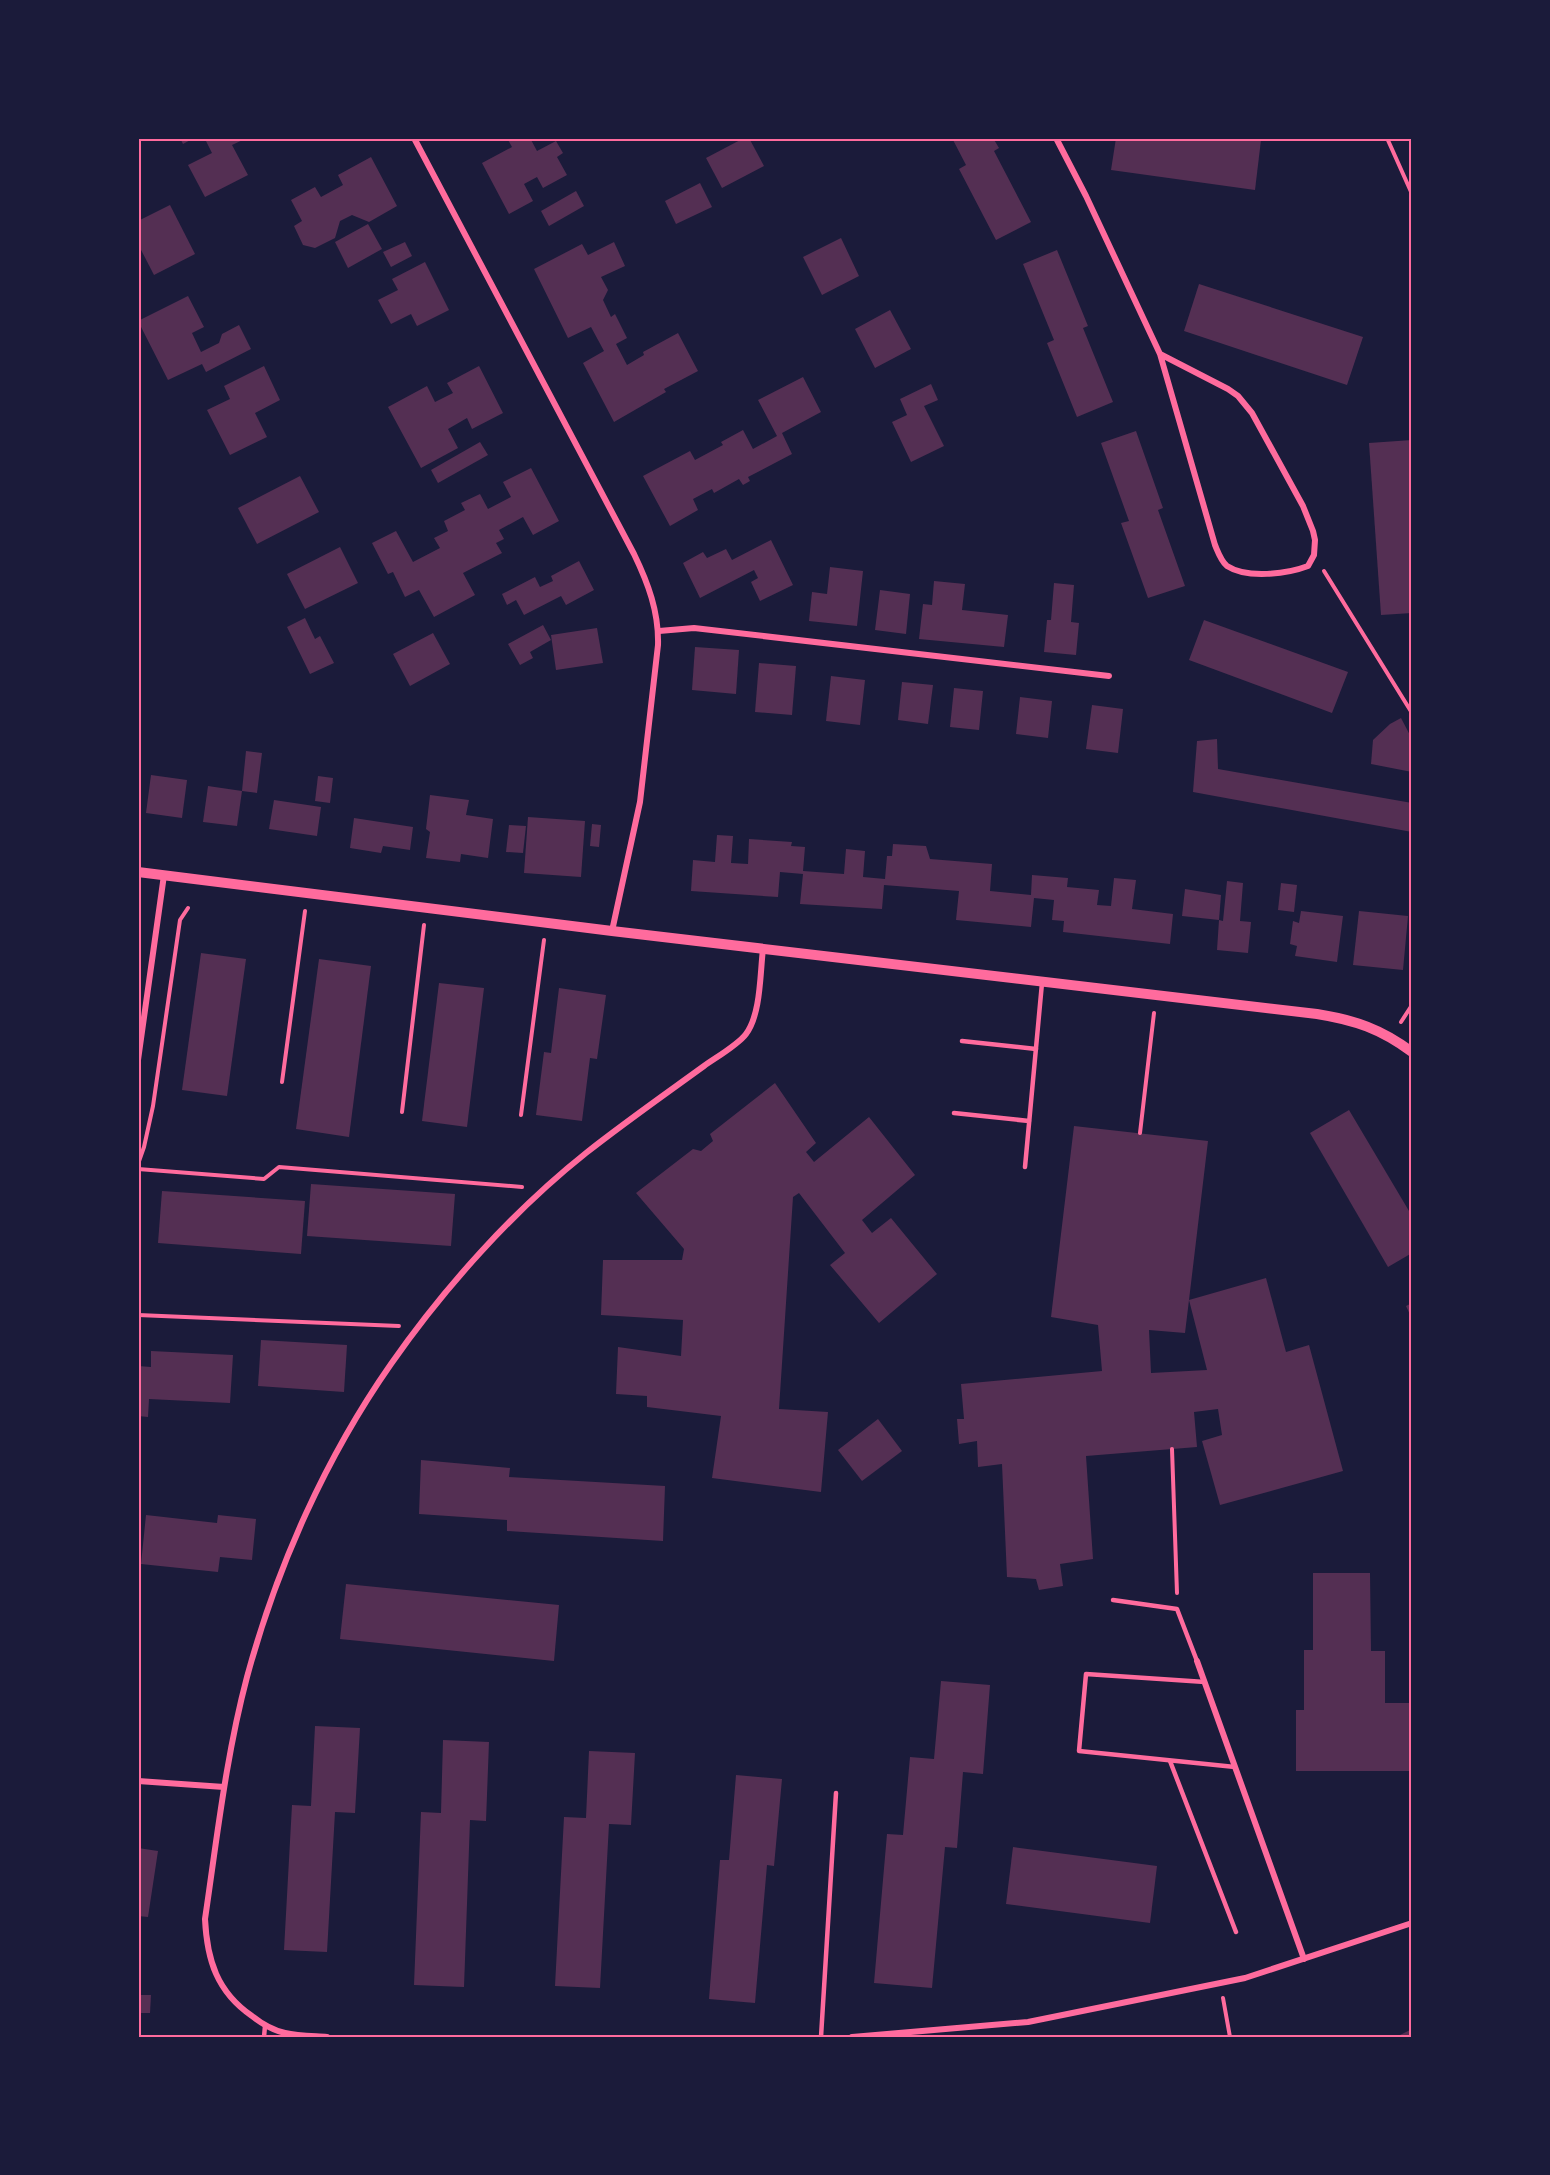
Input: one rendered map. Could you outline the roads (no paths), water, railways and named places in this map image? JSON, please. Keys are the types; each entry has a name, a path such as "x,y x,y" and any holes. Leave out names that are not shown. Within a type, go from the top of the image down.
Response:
{"street":[{"path":"414,138 634,554 646,578 654,602 658,631 657,666 640,802 612,931"},
{"path":"1056,138 1086,196 1160,354 1215,545 1224,563 1246,572 1278,572 1308,566 1314,555 1313,531 1303,506 1246,404 1228,389 1160,354"},
{"path":"658,631 694,628 1109,676"},
{"path":"138,872 426,909 1337,1017 1373,1028 1394,1038 1412,1052"},
{"path":"138,1060 164,875"},
{"path":"327,2037 285,2033 265,2026 229,1998 210,1959 206,1940 205,1919 224,1787 247,1678 283,1568 339,1449 368,1400 418,1327 490,1243 545,1189 584,1155 746,1035 758,998 763,949"},
{"path":"1197,1661 1304,1959"},
{"path":"138,1781 224,1787"},
{"path":"852,2037 1028,2022 1245,1978 1412,1923"}],"lane":[{"path":"1025,1167 1042,981"},
{"path":"962,1041 1036,1049"},
{"path":"954,1113 1029,1121"},
{"path":"1113,1600 1177,1609 1197,1661"},
{"path":"1204,1682 1086,1674 1079,1751 1235,1767"},
{"path":"1170,1760 1236,1932"},
{"path":"821,2037 836,1793"},
{"path":"264,2037 265,2026"}]}
